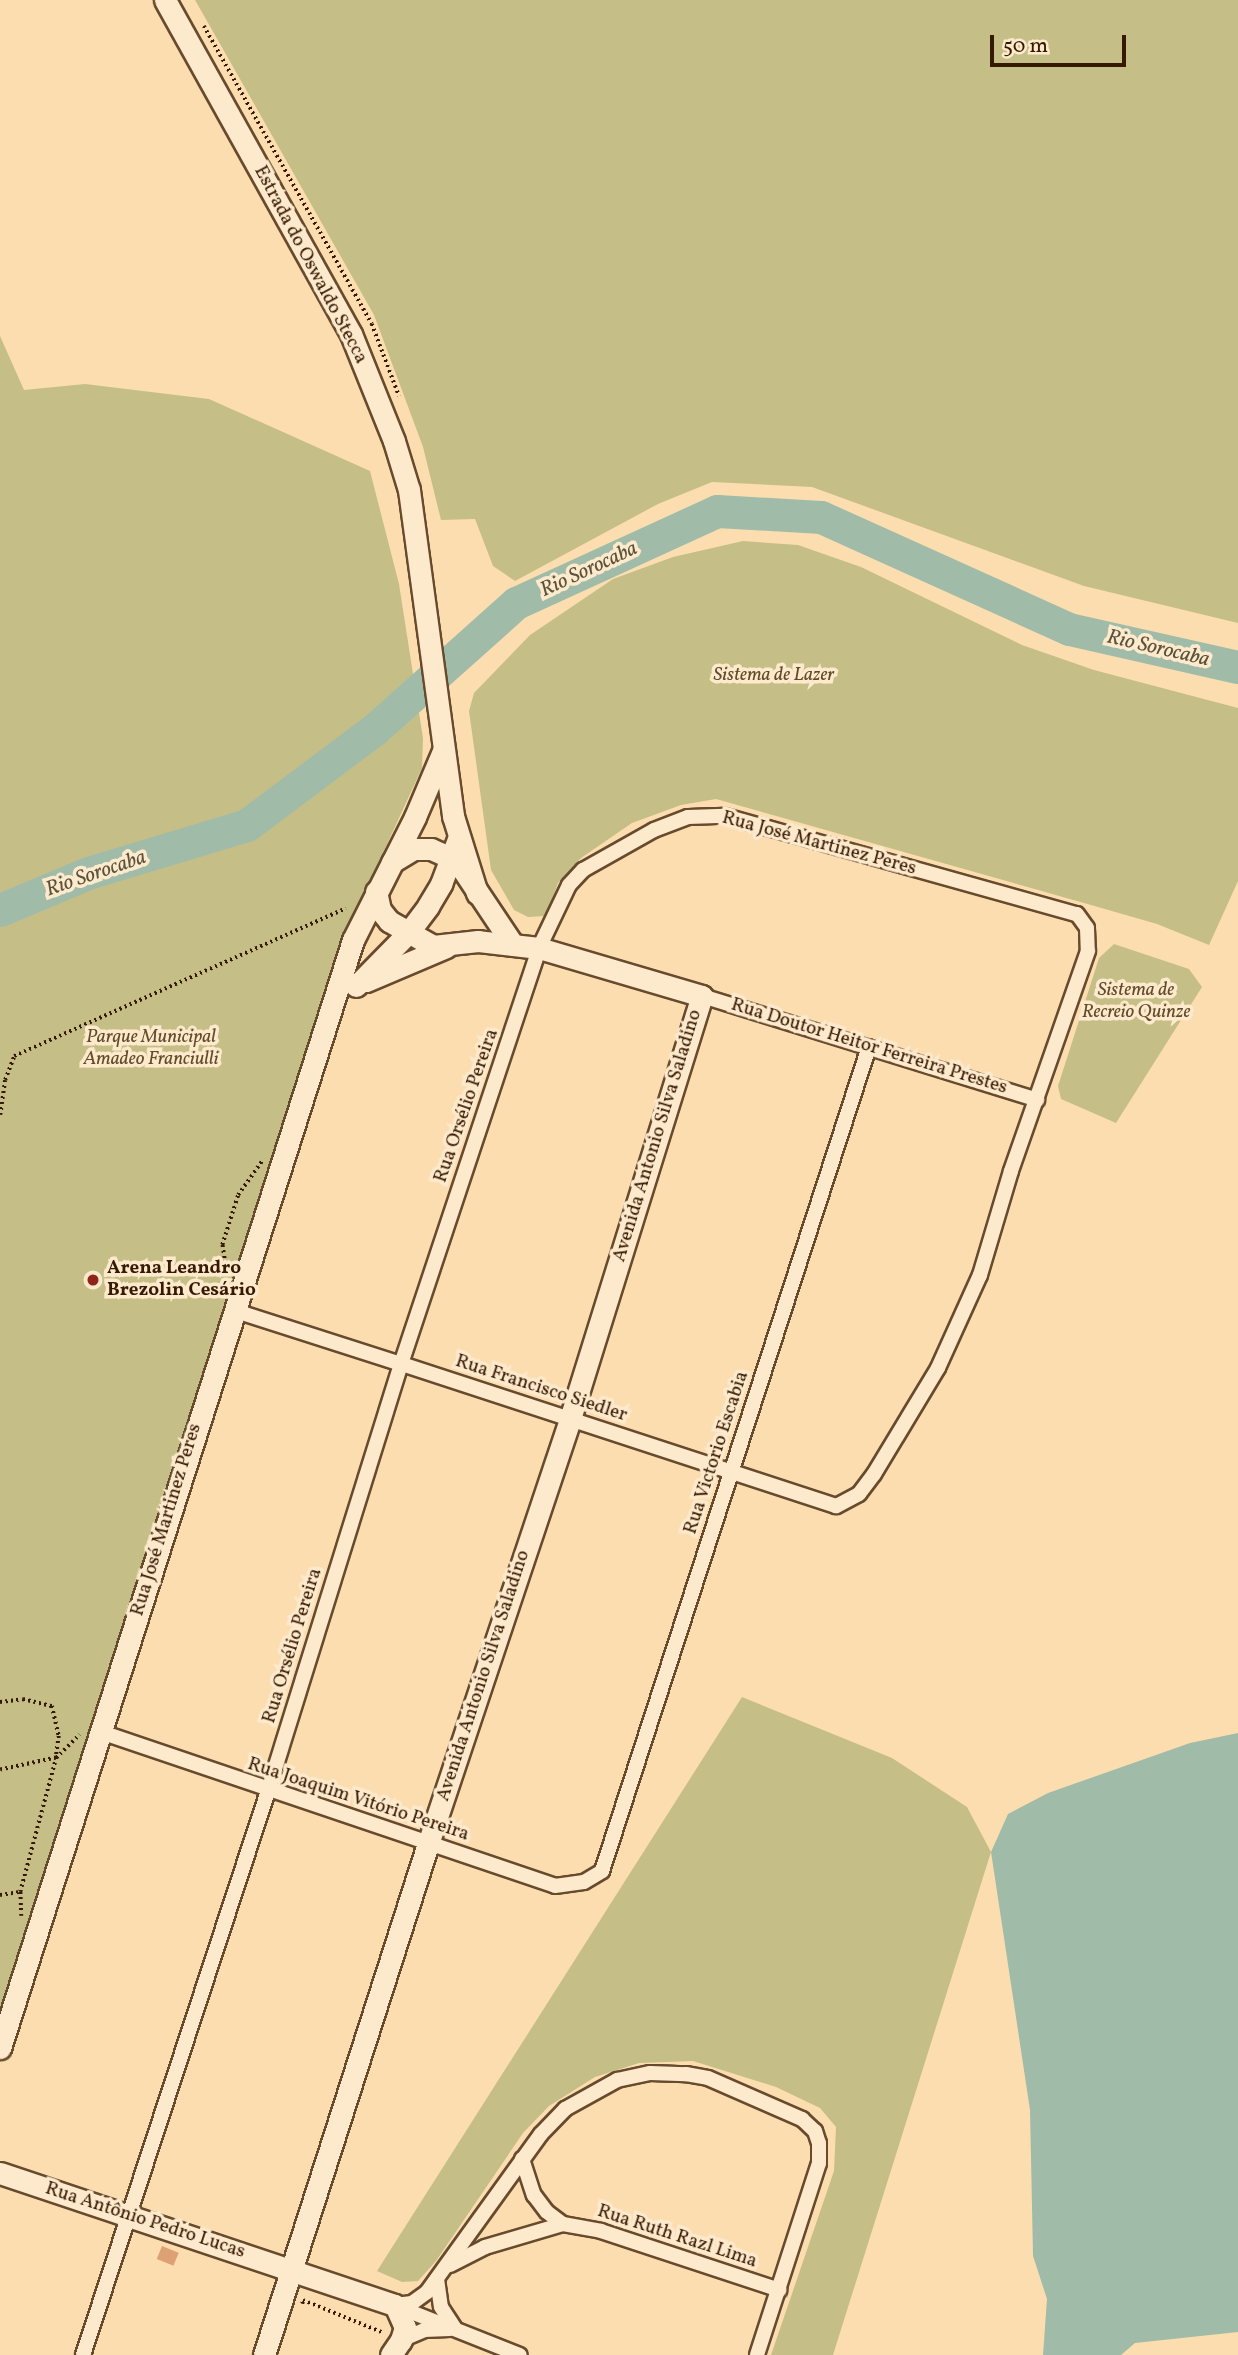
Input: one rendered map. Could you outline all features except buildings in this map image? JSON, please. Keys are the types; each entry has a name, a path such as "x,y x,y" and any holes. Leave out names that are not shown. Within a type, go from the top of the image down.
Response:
{"main road":[{"name":"Estrada do Oswaldo Stecca","path":"165,0 351,334 394,441 408,490 442,744"},
{"path":"442,744 454,848 477,893 513,945"},
{"name":"Rua José Martinez Peres","path":"0,2048 233,1310 346,989 353,940 415,817 442,744"},
{"path":"392,862 414,849 454,848"},
{"name":"Rua José Martinez Peres","path":"346,989 408,933 441,884 454,848"},
{"path":"376,891 380,910 389,921 433,946 478,941 539,948"},
{"path":"346,989 448,946"},
{"name":"Rua Doutor Heitor Ferreira Prestes","path":"539,948 702,996"},
{"name":"Avenida Antonio Silva Saladino","path":"264,2355 428,1844 570,1419 702,996"},
{"name":"Rua Antônio Pedro Lucas","path":"0,2173 395,2305"},
{"path":"255,2257 274,2253 300,2240"},
{"path":"284,2292 290,2286 316,2277"},
{"path":"395,2305 405,2327 396,2348"}],"street":[{"name":"Rua José Martinez Peres","path":"539,948 569,885 583,870 654,830 688,817 725,816 1077,914 1087,928 1088,951 1037,1100"},
{"name":"Rua Orsélio Pereira","path":"83,2355 268,1791 401,1364 539,948"},
{"name":"Rua Doutor Heitor Ferreira Prestes","path":"702,996 1037,1100"},
{"name":"Rua Victorio Escabia","path":"601,1871 869,1047"},
{"name":"Rua Francisco Siedler","path":"233,1310 836,1506 859,1494 874,1474 938,1368 981,1275 1011,1171 1037,1100"},
{"name":"Rua Joaquim Vitório Pereira","path":"101,1732 268,1791 555,1885 584,1882 601,1871"},
{"path":"395,2305 419,2299 441,2273 522,2160 565,2109 617,2080 650,2073 708,2078 802,2119 815,2131 819,2143 819,2163 757,2355"},
{"path":"522,2160 534,2195 547,2212 563,2224"},
{"name":"Rua Ruth Razl Lima","path":"441,2273 485,2247 563,2224 601,2231 779,2290"},
{"path":"441,2273 441,2307 455,2329"},
{"path":"395,2305 520,2355"},
{"path":"396,2348 424,2330 455,2329"}],"path":[{"path":"0,1115 5,1080 14,1056 351,906"},
{"path":"0,1702 23,1699 52,1706 59,1736 57,1758 0,1770"},
{"path":"0,1895 20,1892"},
{"path":"299,2311 303,2300 396,2348"}],"green space":[{"path":"195,0 1238,0 1238,623 1084,586 812,487 712,482 658,504 515,581 493,566 475,519 441,520 423,447 374,315"},
{"name":"Parque Municipal Amadeo Franciulli","path":"0,336 24,390 85,384 209,399 370,471 399,584 423,738 422,768 342,942 0,2018"},
{"name":"Sistema de Lazer","path":"743,541 798,545 861,567 1022,645 1094,670 1238,708 1238,881 1209,945 1157,924 716,799 681,805 632,823 581,858 558,883 546,916 528,917 514,910 491,870 469,711 474,693 530,635 613,579 673,557"},
{"name":"Sistema de Recreio Quinze","path":"1114,944 1189,969 1202,987 1116,1123 1061,1099 1058,1086 1099,958"},
{"path":"742,1697 892,1758 967,1807 991,1852 833,2355 771,2355 834,2171 836,2127 820,2108 776,2087 693,2061 639,2063 595,2077 549,2106 523,2133 436,2261 418,2281 402,2282 377,2271"}],"shaded area":[{"path":"1238,1733 1238,2332 1135,2343 1121,2355 1043,2355 1047,2299 1033,2256 1030,2110 991,1852 1008,1814 1048,1793 1190,1743"}],"waterway":[{"name":"Rio Sorocaba","path":"0,910 88,873 247,825 375,729 516,603 717,511 821,517 1069,629 1238,667"}],"place":[{"name":"Arena Leandro Brezolin Cesário","path":"93,1280"}]}
